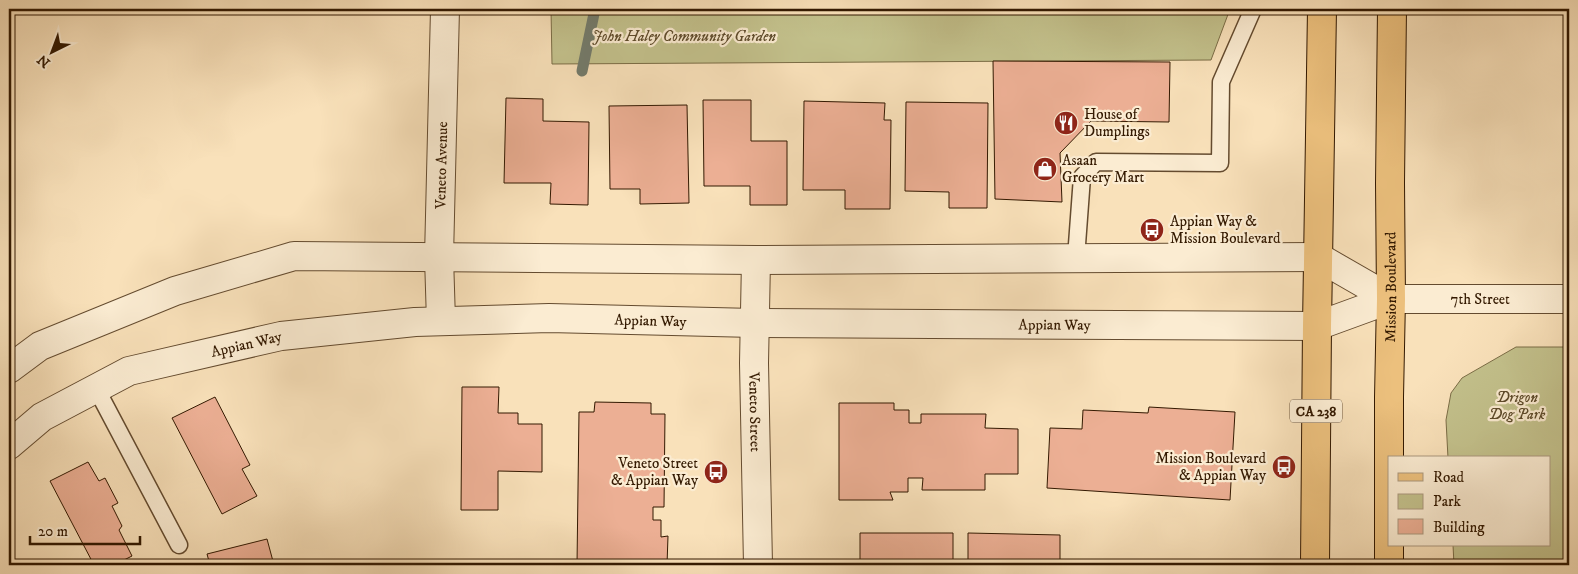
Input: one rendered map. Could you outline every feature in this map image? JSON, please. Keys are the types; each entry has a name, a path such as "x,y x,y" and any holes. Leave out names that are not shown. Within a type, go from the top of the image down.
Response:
{"main road":[{"name":"CA 238","path":"1315,565 1322,9"},
{"name":"Mission Boulevard","path":"1388,456 1392,9"},
{"name":"Mission Boulevard","path":"1389,546 1389,565"}],"street":[{"name":"Veneto Avenue","path":"441,321 439,257 445,9"},
{"path":"9,369 40,346 175,291 294,256 756,260 1318,258"},
{"name":"7th Street","path":"1318,258 1391,299"},
{"name":"Veneto Street","path":"756,260 754,323 758,565"},
{"name":"7th Street","path":"1317,326 1391,299 1569,300"},
{"name":"Appian Way","path":"9,445 42,417 129,371 281,336 415,322 549,318 754,323 1317,326"}],"lane":[{"path":"1076,258 1082,177 1096,162 1220,163 1221,82 1253,9"},
{"path":"96,388 179,545"}],"green space":[{"name":"John Haley Community Garden","path":"551,9 1230,9 1211,60 552,64"},
{"name":"Drigon Dog Park","path":"1516,347 1569,347 1569,565 1454,565 1453,546 1550,546 1550,456 1448,456 1446,420 1451,393 1462,378"}],"building":[{"path":"993,61 1170,62 1169,122 1091,121 1060,153 1062,202 995,199"},
{"path":"506,98 543,99 543,121 589,122 588,205 550,204 551,183 504,183"},
{"path":"703,100 751,100 751,141 787,141 787,205 750,205 750,186 704,186"},
{"path":"804,101 885,103 884,120 891,120 890,209 845,209 845,190 803,190"},
{"path":"906,102 988,103 987,208 949,208 949,192 905,191"},
{"path":"687,105 689,203 640,204 640,189 610,189 609,106"},
{"path":"462,387 499,387 498,413 518,413 518,424 542,424 542,472 498,471 498,510 461,510"},
{"path":"215,397 250,465 242,469 257,496 222,514 172,418"},
{"path":"595,402 651,403 651,414 665,414 664,507 653,507 653,520 661,520 661,537 668,536 667,565 577,565 579,412 594,412"},
{"path":"839,403 894,403 894,410 909,410 909,423 921,423 921,414 986,414 985,428 1018,429 1018,474 985,474 985,490 922,490 923,478 908,478 908,492 890,492 893,500 839,500"},
{"path":"1149,407 1235,412 1230,500 1047,488 1050,428 1082,429 1083,410 1148,413"},
{"path":"88,462 99,481 105,478 118,503 112,506 122,526 119,530 132,556 114,565 94,565 50,481"},
{"path":"860,533 953,533 953,565 860,565"},
{"path":"968,533 1060,535 1060,565 968,565"},
{"path":"267,539 274,565 210,565 207,554"}],"waterway":[{"path":"582,71 595,9"}],"place":[{"name":"House of Dumplings","path":"1066,123"},
{"name":"Asaan Grocery Mart","path":"1045,169"},
{"name":"Appian Way & Mission Boulevard","path":"1152,230"},
{"name":"Mission Boulevard & Appian Way","path":"1284,467"},
{"name":"Veneto Street & Appian Way","path":"716,472"}]}
